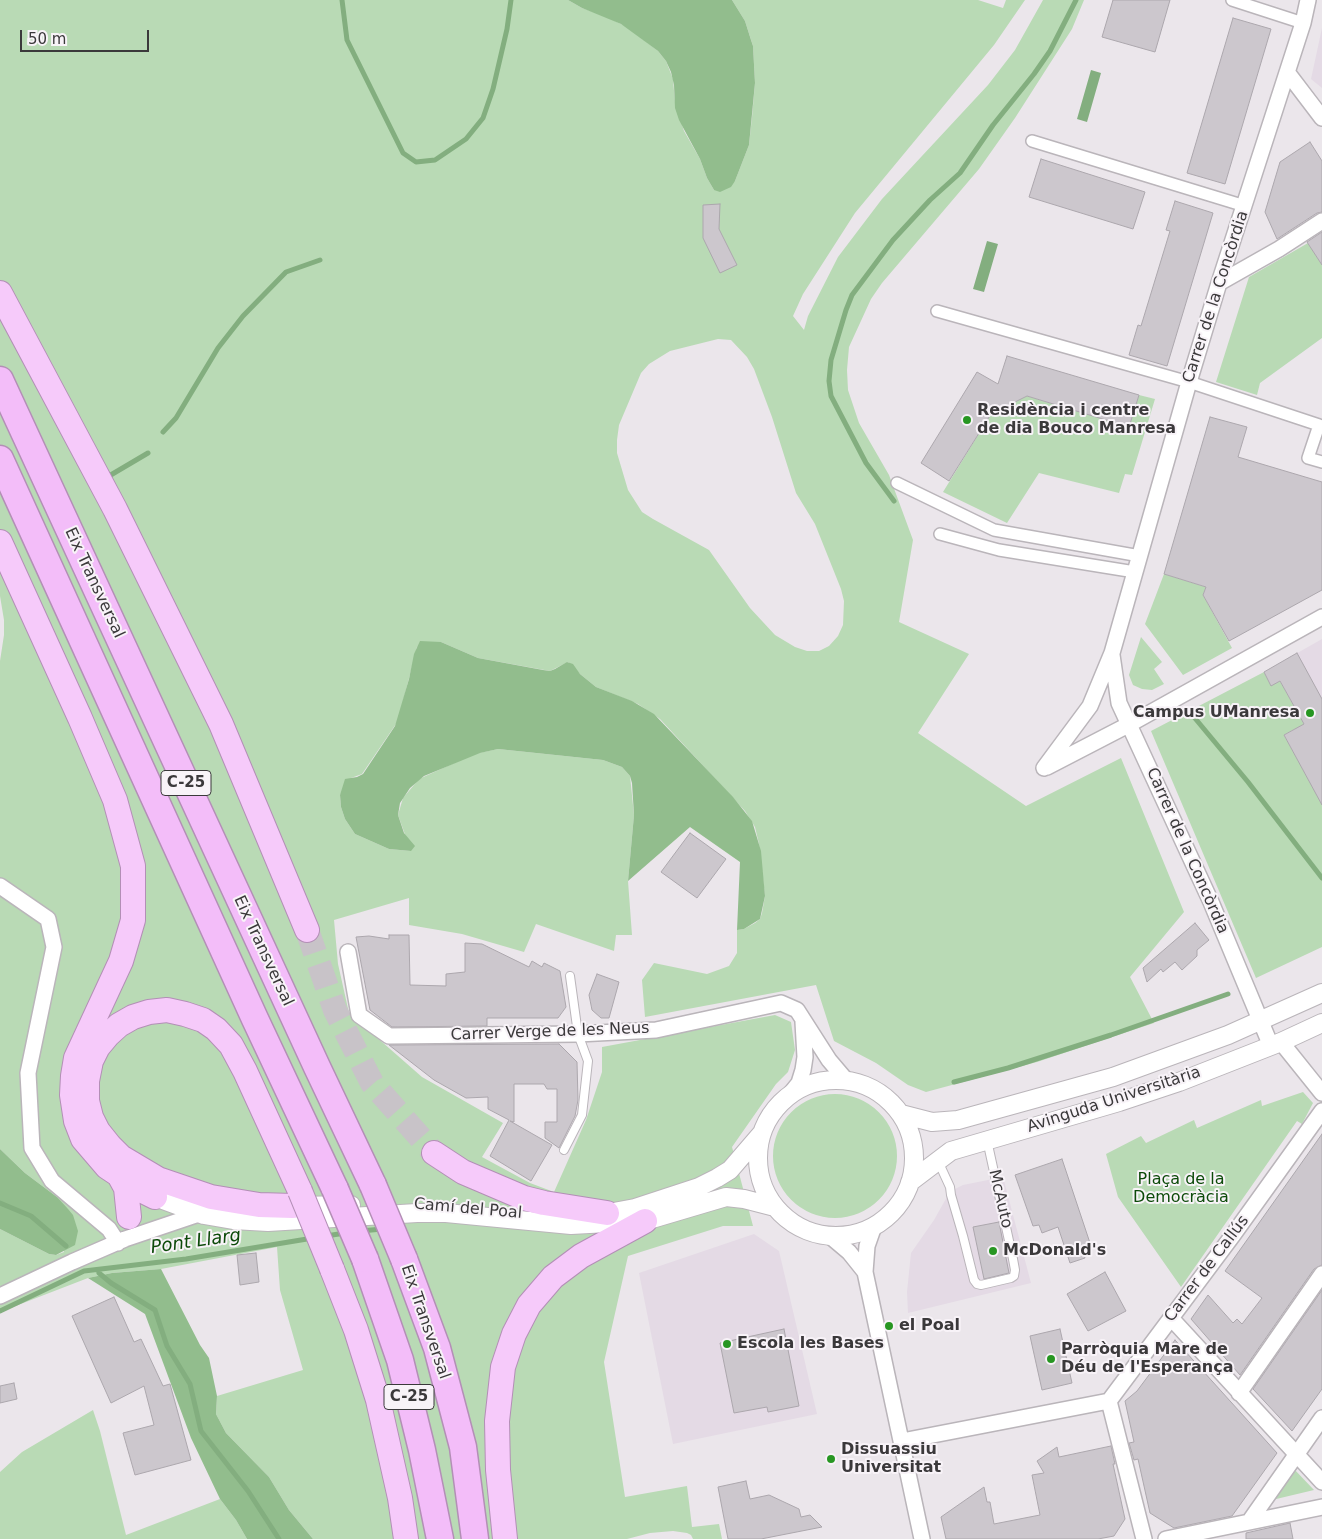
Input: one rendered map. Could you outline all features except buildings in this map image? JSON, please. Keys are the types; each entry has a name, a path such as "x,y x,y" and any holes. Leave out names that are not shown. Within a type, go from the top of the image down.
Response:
{"highway":[{"path":"0,293 115,509 221,724 307,930"},
{"name":"Eix Transversal","path":"0,380 317,1067 374,1185 437,1348 463,1446 475,1539"},
{"name":"C-25","path":"2,465 254,1019 335,1189 365,1259 400,1360 422,1450 440,1539"},
{"path":"0,542 115,800 133,866 132,920 120,961 76,1058 72,1086 76,1120 83,1139 107,1167 120,1177 155,1197"},
{"path":"296,1198 259,1205 211,1197 158,1179 121,1157 98,1131 91,1117 87,1101 87,1081 91,1061 98,1047 108,1035 133,1017 149,1012 167,1010 203,1020 231,1045 245,1071 296,1198 332,1269 356,1330 378,1400 396,1479 406,1539"},
{"path":"434,1153 463,1172 524,1198 607,1213"},
{"path":"120,1177 126,1188 124,1233"},
{"path":"506,1539 498,1470 497,1421 503,1367 514,1334 529,1305 553,1277 581,1256 645,1221"}],"street":[{"path":"1232,0 1303,23"},
{"name":"Carrer de la Concòrdia","path":"1130,724 1044,768 1090,706 1112,653 1189,382 1303,23 1308,0"},
{"path":"1287,72 1322,118"},
{"path":"1032,141 1245,206"},
{"path":"1219,283 1279,250 1322,221"},
{"path":"937,311 1189,382 1319,425 1308,458 1322,462"},
{"path":"897,482 994,530 1140,556"},
{"path":"940,534 999,550 1135,572"},
{"path":"1130,724 1322,616"},
{"name":"Carrer de la Concòrdia","path":"1112,653 1120,703 1211,902 1260,1022 1276,1044 1322,1093"},
{"path":"0,886 48,919 54,947 28,1073 32,1148 52,1181 109,1229 124,1233"},
{"name":"Carrer Verge de les Neus","path":"348,952 359,1015 389,1036 578,1034 656,1030 781,1003 790,1005 797,1010 829,1060 846,1080"},
{"name":"Avinguda Universitària","path":"901,1114 932,1122 958,1120 1113,1077 1171,1057 1260,1022 1322,993"},
{"path":"791,1093 813,1082 830,1079 846,1080 862,1084 877,1091 890,1101 901,1114 909,1130 914,1147 914,1165 910,1182 903,1198 893,1211 874,1226 848,1235 830,1236 814,1233 799,1227 775,1207 766,1193 760,1177 758,1151 761,1134 770,1114 791,1093 799,1082 803,1070 805,1057 803,1018"},
{"name":"Avinguda Universitària","path":"910,1182 952,1151 1119,1102 1179,1082 1276,1044 1322,1023"},
{"name":"Carrer de Callús","path":"1109,1400 1233,1236 1322,1111"},
{"name":"Camí del Poal","path":"124,1233 133,1211 143,1203 155,1197 172,1196 205,1206 246,1212 272,1213 296,1198 425,1203 557,1216 607,1213 635,1208 699,1187 717,1178 730,1170 761,1134"},
{"name":"Camí del Poal","path":"155,1197 199,1214 232,1220 268,1222 417,1213 466,1214 571,1225 645,1221 726,1197 744,1199 775,1207"},
{"name":"Camí del Poal","path":"0,1296 89,1255 124,1233 199,1214"},
{"path":"874,1226 867,1246 865,1272 922,1539"},
{"path":"830,1236 849,1252 865,1272"},
{"path":"1239,1393 1322,1274"},
{"path":"1171,1318 1322,1482"},
{"path":"902,1441 1109,1400 1144,1539"},
{"path":"1249,1522 1322,1418"},
{"path":"1166,1539 1322,1507"}],"lane":[{"path":"564,1150 582,1115 588,1061 578,1034 570,976"},
{"name":"McAuto","path":"938,1160 950,1187 974,1280 977,1284 981,1285 1011,1278 1014,1276 1015,1270 987,1140"}],"shaded area":[{"path":"568,0 732,0 745,21 753,46 755,83 749,145 731,187 720,192 714,190 707,178 700,159 679,120 675,108 674,85 671,72 666,61 658,51 621,24 582,8"},
{"path":"1322,28 1322,88 1311,79"},
{"path":"1091,70 1101,73 1087,122 1077,119"},
{"path":"987,241 998,244 984,292 973,289"},
{"name":"Campus UManresa","path":"1322,639 1322,757 1280,681 1271,686 1264,672"},
{"path":"420,641 441,642 478,658 550,671 567,662 573,664 580,674 596,687 632,701 654,714 733,797 752,821 761,851 765,896 760,919 744,929 737,930 740,862 690,827 628,881 634,815 632,783 630,776 622,767 603,760 498,749 480,753 424,776 410,788 400,803 398,815 404,833 415,846 411,851 389,849 355,834 345,819 341,807 340,795 345,779 363,774 395,726 409,679 414,654"},
{"path":"0,1149 25,1173 57,1197 73,1215 78,1231 75,1245 56,1255 49,1254 0,1229"},
{"path":"1003,1177 1031,1283 908,1313 907,1292 911,1253 934,1220 948,1195 963,1185"},
{"name":"Escola les Bases","path":"754,1234 779,1251 817,1414 673,1444 639,1273"},
{"path":"161,1269 200,1345 209,1358 217,1396 216,1414 226,1433 269,1477 289,1510 313,1539 247,1539 236,1520 220,1499 191,1438 145,1314 88,1278 112,1273"}],"green space":[{"path":"0,0 568,0 627,27 658,51 666,61 673,79 675,102 684,131 700,159 714,190 735,181 749,145 752,117 755,83 753,46 745,21 732,0 978,0 1003,8 1006,0 1025,0 994,45 855,213 803,294 793,316 804,330 808,316 838,257 882,199 988,85 1015,50 1043,0 1084,0 1072,29 1015,118 979,169 882,283 871,299 849,347 848,390 859,423 889,475 913,540 899,622 969,654 918,733 1026,806 1121,758 1184,912 1130,977 1154,1023 1037,1062 926,1092 908,1085 876,1063 834,1041 816,985 645,1017 642,980 654,963 707,974 729,966 737,953 737,930 744,929 760,919 765,896 759,844 755,827 745,811 660,719 638,704 596,687 568,662 550,671 478,658 441,642 417,647 398,721 362,774 351,778 340,795 345,819 355,834 389,849 411,851 398,815 403,798 419,779 474,754 498,749 603,760 622,767 630,776 634,815 628,881 632,935 616,935 614,951 536,924 524,952 462,934 409,925 409,898 334,920 338,964 349,1013 422,1077 503,1123 482,1157 530,1183 554,1192 586,1120 602,1072 602,1047 775,1015 791,1022 795,1050 788,1072 776,1084 732,1147 753,1226 723,1226 628,1256 604,1362 625,1497 687,1486 692,1527 719,1524 722,1539 693,1539 687,1533 673,1531 650,1533 627,1539 313,1539 289,1510 269,1477 226,1433 216,1414 217,1396 303,1370 280,1290 277,1247 161,1269 112,1273 88,1278 0,1312 0,1229 49,1254 56,1255 64,1252 57,1197 25,1173 0,1149 0,661 4,620 0,596","holes":["718,339 731,340 747,357 754,369 772,417 796,493 815,524 841,589 844,601 843,625 838,636 829,646 819,651 807,651 795,647 775,635 750,608 709,550 642,512 628,490 617,453 619,425 641,373 649,364 670,351"]},
{"path":"1308,243 1322,265 1322,338 1260,383 1257,395 1216,382 1249,277"},
{"path":"1139,395 1155,399 1132,475 1125,474 1119,493 1039,473 1007,523 943,492 991,414 1027,396 1129,427"},
{"path":"1164,574 1206,587 1203,595 1232,648 1183,675 1145,624"},
{"path":"1141,637 1162,662 1154,669 1164,684 1152,690 1142,689 1133,685 1129,675"},
{"path":"1264,672 1271,685 1280,681 1322,757 1295,729 1284,735 1322,802 1322,947 1256,978 1151,731"},
{"name":"Plaça de la Democràcia","path":"1303,1092 1313,1103 1302,1124 1297,1121 1181,1287 1118,1197 1106,1154 1141,1136 1146,1143 1194,1120 1197,1128 1261,1100 1262,1106"},
{"path":"835,1094 859,1099 879,1112 892,1132 897,1156 892,1180 879,1200 859,1213 835,1218 811,1213 791,1200 778,1180 773,1156 778,1132 791,1112 811,1099"},
{"path":"93,1410 126,1535 220,1499 236,1520 247,1539 0,1539 0,1472 22,1452"},
{"path":"1294,1469 1314,1490 1272,1500"}],"waterway":[{"path":"342,0 347,40 403,153 416,162 435,160 466,139 483,118 493,89 507,29 511,0"},
{"path":"894,501 866,463 831,396 829,381 831,360 846,310 852,295 893,240 930,200 960,173 993,125 1034,74 1050,51 1076,0"},
{"path":"163,432 176,418 218,348 243,316 286,272 320,260"},
{"path":"109,476 148,453"},
{"path":"1189,711 1248,782 1322,878"},
{"path":"954,1082 1008,1068 1111,1035 1228,994"},
{"path":"0,1203 31,1216 66,1246"},
{"name":"Pont Llarg","path":"361,1231 382,1229"},
{"name":"Pont Llarg","path":"326,1236 345,1233"},
{"name":"Pont Llarg","path":"0,1311 84,1271 186,1259 313,1238"},
{"path":"99,1273 111,1283 155,1310 167,1346 190,1384 201,1431 248,1491 279,1539"}],"tunnel":[{"path":"307,930 335,1010 372,1083 434,1153"}],"place":[{"name":"Residència i centre de dia Bouco Manresa","path":"967,420"},
{"name":"Campus UManresa","path":"1310,713"},
{"name":"McDonald's","path":"993,1251"},
{"name":"el Poal","path":"889,1326"},
{"name":"Escola les Bases","path":"727,1344"},
{"name":"Parròquia Mare de Déu de l'Esperança","path":"1051,1359"},
{"name":"Dissuassiu Universitat","path":"831,1459"}]}
